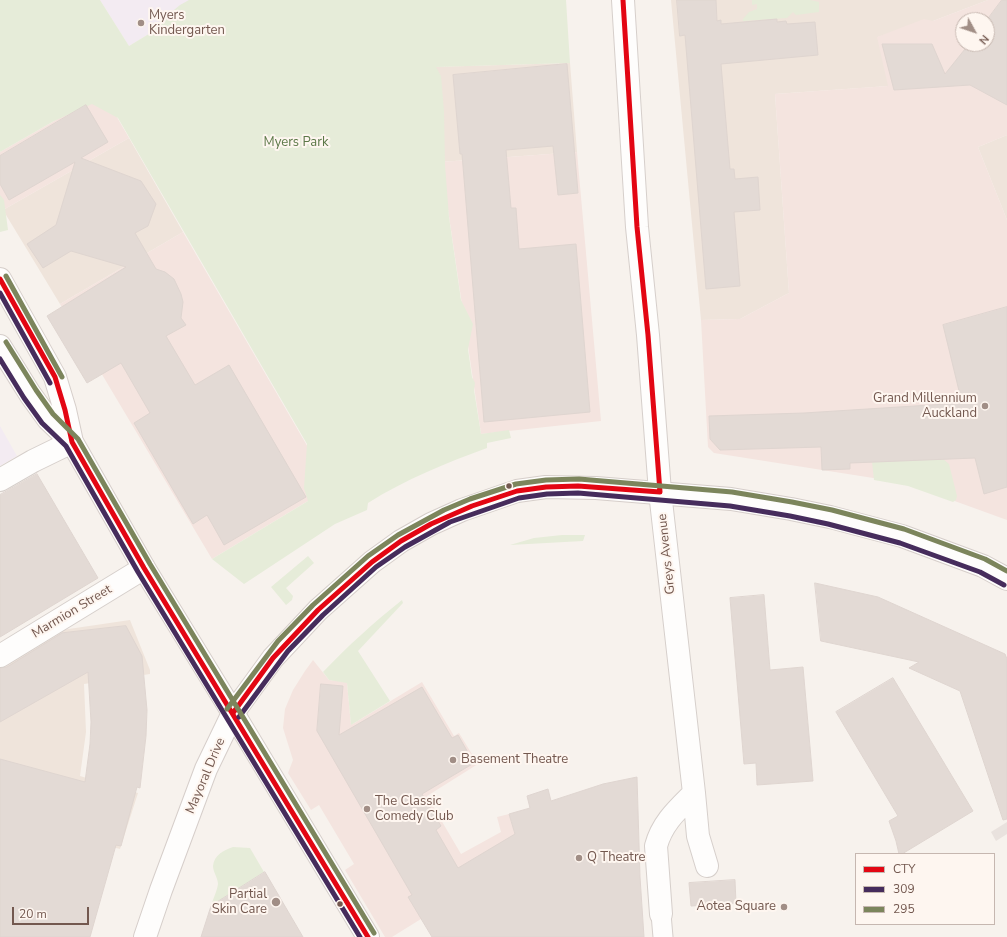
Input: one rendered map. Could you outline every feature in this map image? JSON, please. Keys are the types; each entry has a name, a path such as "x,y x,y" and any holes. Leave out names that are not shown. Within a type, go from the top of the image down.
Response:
{"main road":[{"name":"Greys Avenue","path":"623,0 637,227 648,335 660,492 698,836 707,866"},
{"path":"0,279 55,377 65,410 72,442"},
{"path":"0,346 30,394 48,419 72,442 144,568 368,937"},
{"path":"0,480 33,461 72,442"},
{"name":"Mayoral Drive","path":"145,937 198,790 233,713 272,658 318,610 372,562 401,541 431,524 472,506 517,491 546,487 578,486 731,499 830,517 902,536 983,566 1007,579"},
{"name":"Marmion Street","path":"0,656 144,568"},
{"path":"661,914 656,846 664,826 672,815 694,793"}],"street":[{"path":"661,914 663,937"}],"shaded area":[{"name":"Myers Kindergarten","path":"100,0 206,0 129,46"},
{"path":"671,0 988,0 933,21 878,37 889,86 775,94 789,293 740,319 701,320"},
{"path":"988,0 1007,0 1007,135 978,147 1007,220 1007,520 905,483 714,453 708,447 701,320 740,319 789,293 775,94 888,86 877,37 924,19 933,21 955,13 955,52 995,52 995,12 957,12"},
{"path":"570,63 577,152 441,162 430,67"},
{"path":"103,93 129,138 3,210 0,204 0,152"},
{"path":"1007,135 1007,220 978,147"},
{"path":"129,138 183,232 60,304 3,210"},
{"path":"577,152 601,421 481,434 441,162"},
{"path":"183,232 331,487 212,559 60,304"},
{"path":"0,426 17,456 0,466"},
{"path":"130,620 150,670 150,674 84,684 86,732 80,776 138,793 120,849 0,817 0,665 55,631"},
{"path":"313,660 329,680 347,682 351,725 422,682 454,736 459,733 478,764 427,796 461,854 501,832 497,817 509,814 524,861 392,937 385,937 345,870 354,864 319,805 311,810 288,773 293,760 283,728 285,709 293,690"},
{"path":"1007,822 1007,834 996,841 991,832"}],"green space":[{"name":"Myers Park","path":"0,0 100,0 129,46 152,32 157,24 180,5 189,0 566,0 570,63 436,67 441,76 449,217 461,300 473,324 468,349 472,377 475,383 474,390 481,434 509,430 511,438 487,443 487,448 441,466 382,494 368,503 367,510 335,524 244,584 212,559 308,501 304,488 307,444 118,118 92,104 54,121 0,152"},
{"path":"752,0 810,0 819,2 819,12 796,15 793,12 787,18 743,21 749,12 757,9 757,4 752,5"},
{"path":"0,195 4,200 8,230 0,232"},
{"path":"943,459 949,464 957,496 956,500 953,502 908,486 874,480 872,462"},
{"path":"562,535 585,535 583,541 510,545 534,538"},
{"path":"308,556 314,563 286,588 293,596 292,600 286,605 271,587"},
{"path":"402,600 403,603 358,651 390,701 351,725 347,683 329,680 323,672 361,635"},
{"path":"233,847 250,848 264,872 211,906 218,884 213,868 215,859 226,850"}],"building":[{"path":"677,0 716,0 717,21 721,20 721,24 777,19 777,22 786,21 787,24 815,22 818,55 721,64 730,169 734,169 735,179 758,177 760,210 734,212 740,286 706,289 685,35 680,36"},
{"path":"1002,0 1007,0 1007,105 970,85 894,90 882,44 932,44 945,74 963,52 995,52 995,12 993,12"},
{"path":"567,64 578,193 558,195 553,146 506,150 511,208 516,208 519,249 576,244 590,412 484,422 462,154 460,154 453,75"},
{"path":"86,105 108,142 81,158 141,181 156,204 148,226 135,233 156,269 165,272 174,279 181,294 183,302 181,318 186,325 166,336 195,385 229,365 306,497 224,545 207,515 193,524 134,423 150,413 121,363 87,383 47,316 126,267 71,251 43,268 27,244 56,225 75,162 9,200 0,184 0,156"},
{"path":"1007,307 1007,487 984,494 975,458 850,463 850,469 822,470 821,447 720,450 710,439 709,416 804,413 962,403 943,325"},
{"path":"37,474 98,578 0,637 0,495"},
{"path":"815,583 878,597 1005,654 1007,659 1007,819 1003,820 960,691 909,668 919,662 821,641"},
{"path":"764,595 770,670 803,667 813,781 757,785 756,763 744,764 730,598"},
{"path":"126,626 142,656 147,710 146,736 140,788 137,787 121,846 116,845 90,937 0,937 0,759 85,782 91,722 88,672 0,722 0,668 7,667 62,633"},
{"path":"893,678 973,811 904,853 899,853 889,821 898,816 836,712"},
{"path":"321,684 343,686 339,735 422,687 452,738 458,735 474,763 422,794 441,826 436,830 458,868 515,834 509,814 530,808 527,796 548,789 551,801 603,784 637,777 640,877 644,937 432,937 408,897 412,895 317,731"},
{"path":"265,872 303,937 201,937 211,906"},
{"path":"735,880 736,903 691,906 689,883"}],"transit line":[{"name":"CTY","path":"233,713 273,658 318,610 372,562 401,541 431,524 472,506 517,491 546,487 578,486 660,492 648,335 637,227 623,0"},
{"name":"295","path":"6,276 62,377"},
{"name":"CTY","path":"0,279 55,377 65,410 72,442 144,568 368,937"},
{"name":"309","path":"0,293 50,383"},
{"name":"295","path":"6,342 53,414 78,439 150,564 374,933"},
{"name":"309","path":"0,359 24,398 42,423 66,446 138,572 360,937"},
{"name":"295","path":"227,709 278,641 313,605 368,556 398,535 444,510 470,499 516,484 546,480 579,479 732,492 792,502 832,510 904,529 985,559 1007,571"},
{"name":"309","path":"239,717 288,651 323,615 376,567 405,547 450,522 519,498 547,494 578,493 730,506 790,516 828,524 900,543 980,572 1004,585"}],"place":[{"name":"Myers Kindergarten","path":"141,23"},
{"name":"Grand Millennium Auckland","path":"985,406"},
{"name":"Basement Theatre","path":"453,760"},
{"name":"The Classic Comedy Club","path":"367,809"},
{"name":"Q Theatre","path":"579,858"},
{"name":"Partial Skin Care","path":"276,902"},
{"name":"Aotea Square","path":"784,907"}]}
